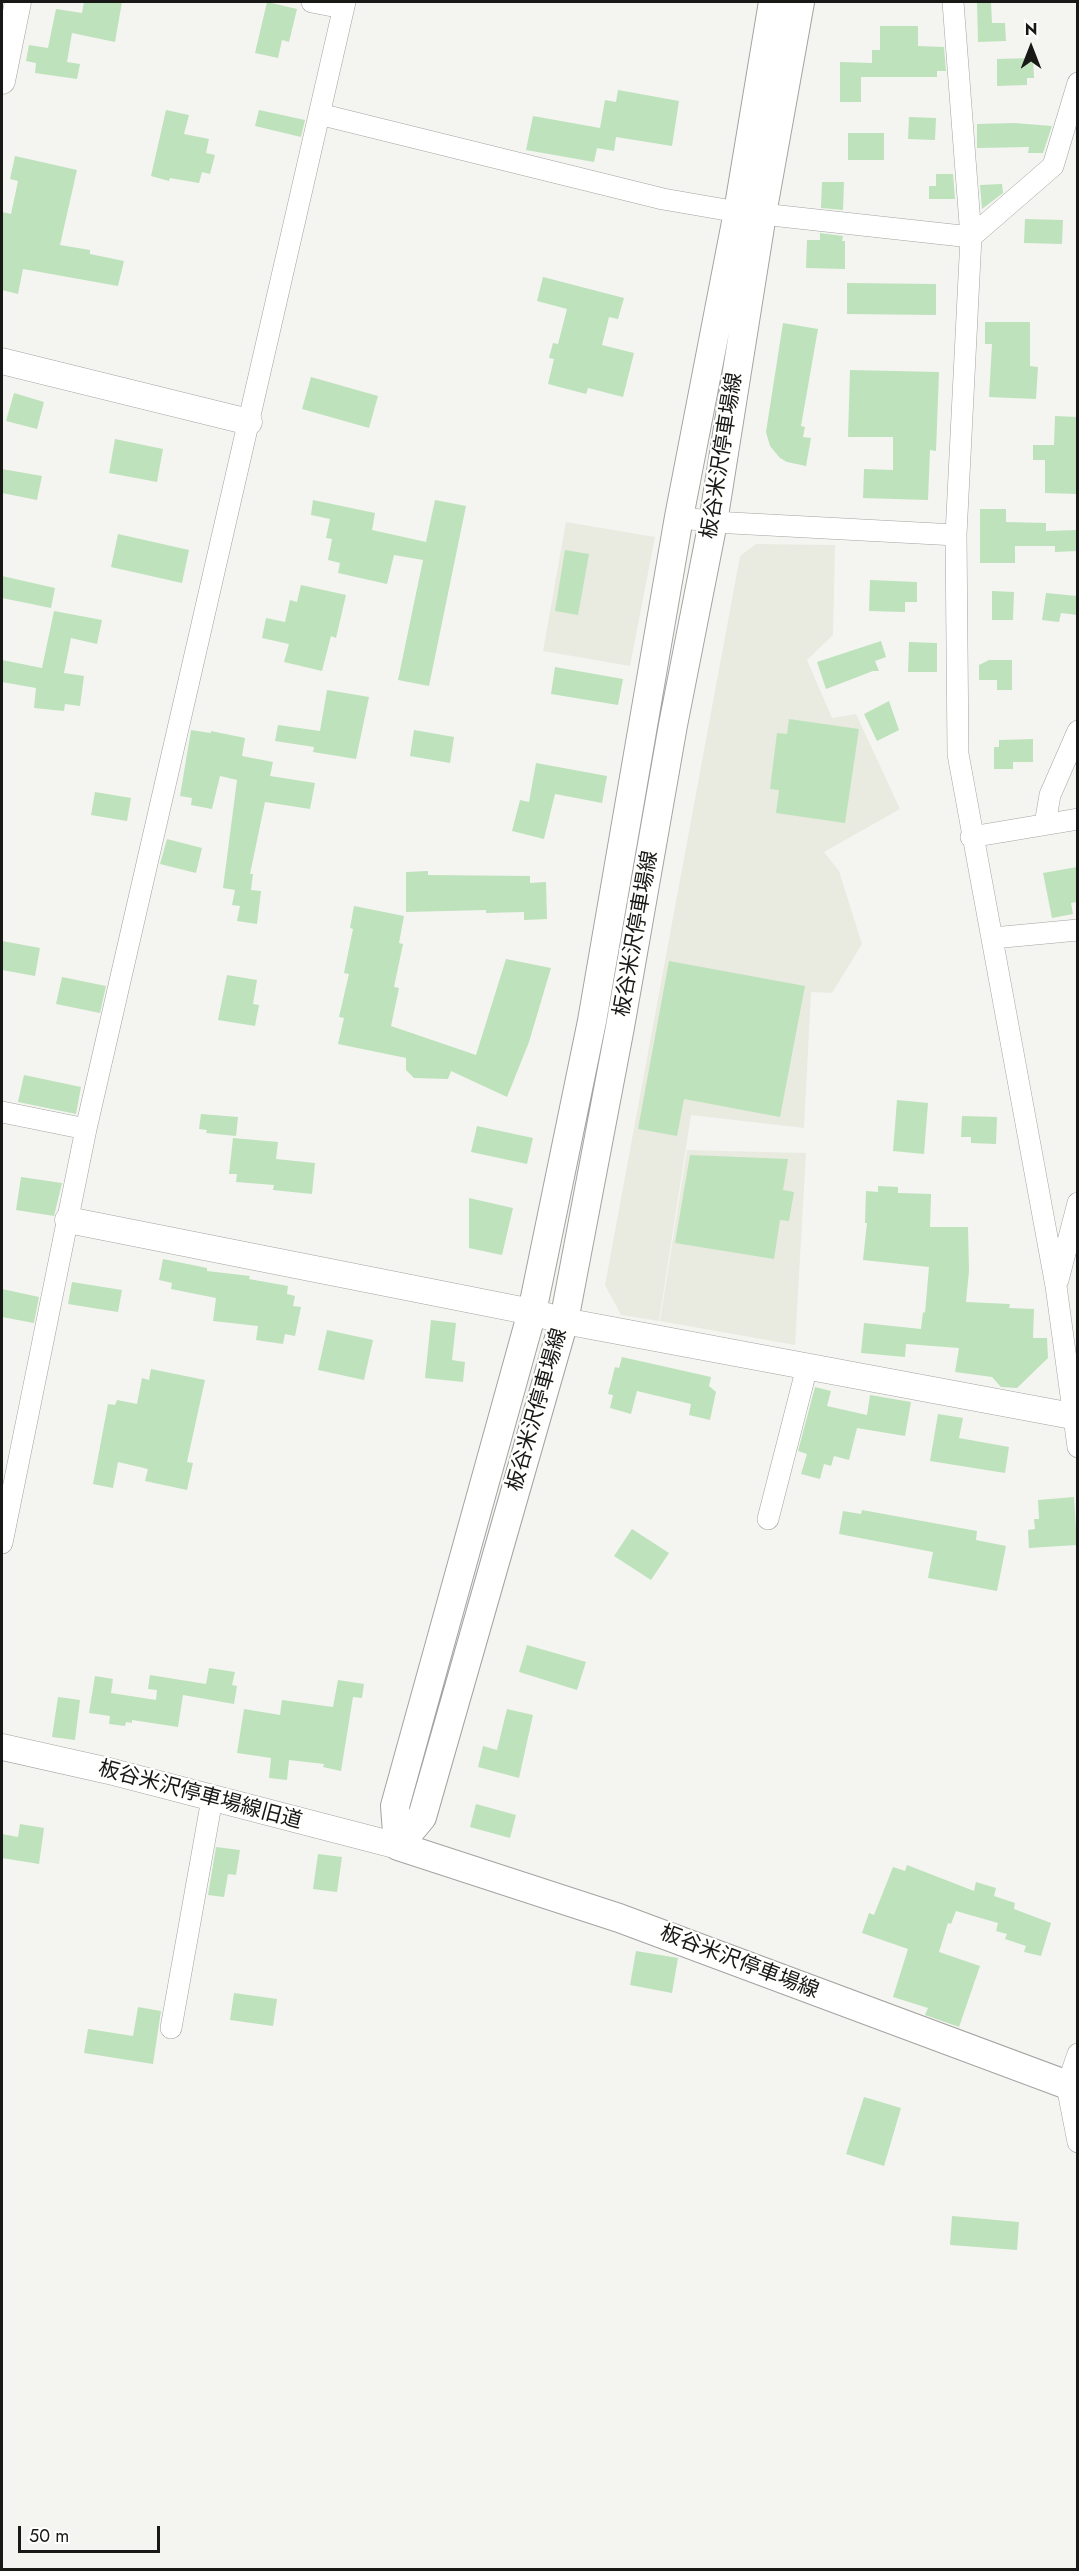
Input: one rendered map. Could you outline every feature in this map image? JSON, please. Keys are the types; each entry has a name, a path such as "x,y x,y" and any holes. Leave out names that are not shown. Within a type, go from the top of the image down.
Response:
{"main road":[{"name":"板谷米沢停車場線","path":"398,1846 422,1817 564,1321 620,1027 673,725 713,522 773,2"},
{"name":"板谷米沢停車場線","path":"398,1846 395,1806 532,1312 592,1021 679,518 800,2"},
{"name":"板谷米沢停車場線","path":"398,1846 619,1918 1072,2088"}],"street":[{"path":"2,81 18,2"},
{"path":"2,1543 86,1129 344,5 312,2"},
{"path":"953,2 971,237 956,535 958,754 971,837 993,938 1032,1166 1056,1286 1077,1447"},
{"path":"319,114 663,199 750,213 971,237 1053,166 1077,83"},
{"path":"2,361 249,422"},
{"path":"679,518 713,522 956,535"},
{"path":"1046,824 1050,795 1077,731"},
{"path":"971,837 1077,819"},
{"path":"993,938 1077,930"},
{"path":"2,1112 86,1129"},
{"path":"1056,1286 1077,1203"},
{"path":"68,1220 532,1312 564,1321 1072,1416"},
{"path":"768,1519 807,1367"},
{"name":"板谷米沢停車場線旧道","path":"2,1747 109,1771 398,1846"},
{"path":"171,2028 212,1799"},
{"path":"1077,2054 1072,2088 1077,2142"}],"shaded area":[{"path":"566,522 655,537 630,666 543,651"},
{"path":"756,544 835,545 833,635 807,660 832,718 856,714 900,809 824,852 839,871 862,944 832,993 811,992 804,1128 691,1115 659,1321 621,1315 605,1285 740,556"},
{"path":"687,1150 806,1153 795,1345 660,1321"}],"building":[{"path":"84,2 122,2 115,42 72,33 67,62 80,64 77,79 35,73 36,63 26,61 29,45 48,48 56,9 82,13"},
{"path":"267,2 297,9 289,42 282,40 278,58 255,53"},
{"path":"977,2 991,2 992,23 1005,23 1006,41 978,42"},
{"path":"880,26 918,26 918,46 944,47 946,71 937,71 937,77 861,77 861,102 840,102 840,62 872,63 872,50 880,50"},
{"path":"1033,58 1034,78 1027,78 1027,85 997,86 997,59"},
{"path":"618,90 679,101 672,146 616,137 614,151 597,148 594,162 526,150 533,116 600,128 605,100 616,102"},
{"path":"166,110 189,115 184,134 209,139 206,153 215,155 210,174 202,172 199,183 170,178 169,181 151,176"},
{"path":"259,110 305,120 301,137 255,126"},
{"path":"909,117 936,118 935,140 908,139"},
{"path":"1014,123 1052,126 1043,153 1028,153 1029,147 977,148 977,124"},
{"path":"848,133 884,133 884,160 848,160"},
{"path":"15,156 77,170 60,245 90,250 90,254 124,261 118,286 23,269 18,294 2,290 2,212 11,214 18,181 10,179"},
{"path":"936,174 953,174 955,199 929,199 929,186 936,186"},
{"path":"822,182 844,182 843,210 821,208"},
{"path":"1002,184 1003,193 982,209 980,185"},
{"path":"1025,219 1063,220 1062,244 1024,243"},
{"path":"820,233 843,236 845,269 806,268 807,240 820,240"},
{"path":"543,277 624,298 618,319 609,317 602,345 634,353 623,397 588,388 586,394 548,384 554,359 549,358 553,343 558,344 567,309 537,301"},
{"path":"847,283 936,284 936,315 847,314"},
{"path":"985,322 1030,322 1030,366 1038,367 1036,399 989,397 992,344 985,344"},
{"path":"783,323 818,329 801,426 805,427 803,437 811,438 806,466 780,458 770,446 766,432"},
{"path":"850,370 939,372 936,451 930,450 928,500 863,498 864,469 893,470 893,437 848,437"},
{"path":"311,377 378,396 369,428 302,409"},
{"path":"14,393 44,402 37,429 6,421"},
{"path":"1055,416 1077,417 1077,494 1045,493 1045,460 1033,460 1033,445 1054,445"},
{"path":"115,439 163,449 157,482 109,473"},
{"path":"2,469 42,476 37,500 2,493"},
{"path":"313,500 375,513 372,530 426,542 435,500 466,506 429,686 398,680 423,560 394,555 387,584 338,573 340,563 328,560 332,539 326,538 330,519 311,515"},
{"path":"980,509 1006,509 1006,522 1046,523 1046,531 1077,530 1077,551 1055,552 1055,546 1015,546 1015,563 980,563"},
{"path":"118,534 189,550 182,583 111,567"},
{"path":"565,550 589,554 578,615 555,611"},
{"path":"2,576 55,588 51,608 2,598"},
{"path":"870,580 917,582 917,602 905,602 905,612 869,611"},
{"path":"301,585 346,595 336,638 331,636 322,671 284,662 289,644 262,638 266,618 285,622 290,600 297,602"},
{"path":"992,591 1014,592 1013,620 992,620"},
{"path":"1046,593 1077,596 1077,615 1061,613 1059,622 1042,620"},
{"path":"54,611 102,620 97,644 71,638 64,673 84,676 80,706 65,704 64,711 34,708 36,688 2,682 2,660 42,668"},
{"path":"881,641 886,657 875,661 879,671 873,671 826,689 817,662"},
{"path":"909,642 937,643 937,672 908,672"},
{"path":"989,660 1012,660 1012,690 997,690 997,680 979,680 979,665"},
{"path":"555,667 623,679 618,705 551,694"},
{"path":"327,690 369,697 356,759 313,752 314,747 275,741 278,725 320,731"},
{"path":"889,701 899,730 877,741 864,714"},
{"path":"789,719 859,729 845,823 776,813 779,790 770,789 777,733 787,734"},
{"path":"191,730 211,733 211,731 245,738 242,756 273,762 270,776 315,783 310,809 265,802 250,874 253,874 251,890 261,891 257,924 237,921 240,906 232,905 235,890 223,888 237,780 220,776 212,809 191,805 192,798 180,796"},
{"path":"414,730 454,737 450,763 410,756"},
{"path":"1033,739 1033,762 1013,762 1013,769 994,769 994,747 999,747 999,740"},
{"path":"536,763 607,776 602,803 555,794 544,839 512,831 520,800 529,802"},
{"path":"95,792 131,798 127,821 91,815"},
{"path":"167,839 202,848 196,873 160,864"},
{"path":"1077,867 1077,902 1071,903 1073,914 1052,918 1043,873"},
{"path":"428,871 428,875 530,876 530,883 546,882 547,919 524,920 524,912 486,913 486,910 406,912 406,872"},
{"path":"354,906 404,916 399,943 403,944 394,987 399,988 391,1026 476,1055 506,959 551,968 529,1042 507,1097 451,1071 448,1079 414,1078 406,1070 406,1058 338,1044 344,1018 339,1017 349,974 344,973 353,929 350,928"},
{"path":"2,941 40,948 35,976 2,970"},
{"path":"669,961 805,986 780,1117 684,1099 677,1136 638,1129"},
{"path":"227,975 257,980 253,1004 259,1005 255,1026 218,1020"},
{"path":"62,977 106,986 100,1013 56,1004"},
{"path":"24,1075 81,1087 76,1114 18,1102"},
{"path":"897,1100 928,1103 924,1154 893,1151"},
{"path":"201,1114 238,1117 236,1136 206,1133 207,1130 199,1129"},
{"path":"962,1116 997,1117 996,1144 971,1143 971,1137 961,1137"},
{"path":"477,1126 533,1138 527,1164 471,1152"},
{"path":"233,1138 278,1142 276,1159 315,1163 312,1194 273,1190 274,1185 236,1182 237,1174 229,1174"},
{"path":"690,1155 788,1159 783,1190 794,1192 789,1221 780,1220 774,1259 675,1243"},
{"path":"21,1177 62,1183 54,1216 16,1210"},
{"path":"878,1186 898,1187 898,1193 931,1194 930,1227 968,1227 969,1271 966,1302 1010,1304 1009,1308 1034,1309 1033,1338 1047,1338 1048,1358 1017,1388 1001,1387 992,1377 955,1372 959,1348 906,1344 905,1357 861,1353 864,1323 921,1329 923,1312 925,1313 929,1267 863,1260 867,1223 865,1223 866,1191 878,1192"},
{"path":"469,1198 513,1208 502,1255 469,1248"},
{"path":"163,1259 207,1268 207,1271 250,1276 249,1279 288,1286 287,1294 295,1296 293,1306 301,1307 295,1336 285,1334 283,1344 256,1340 258,1326 213,1321 216,1298 171,1289 172,1283 159,1280"},
{"path":"72,1282 122,1290 118,1312 68,1304"},
{"path":"2,1289 39,1297 34,1323 2,1317"},
{"path":"431,1320 456,1323 452,1360 465,1362 463,1382 425,1378"},
{"path":"327,1330 373,1340 364,1380 318,1370"},
{"path":"622,1357 711,1377 709,1386 716,1392 710,1420 689,1415 691,1404 637,1391 631,1414 610,1408 613,1395 608,1394 615,1367 619,1368"},
{"path":"151,1369 205,1380 187,1462 193,1463 187,1490 145,1481 148,1469 118,1462 113,1488 93,1484 108,1404 115,1405 117,1400 137,1404 142,1378 149,1380"},
{"path":"815,1387 831,1391 827,1406 867,1415 870,1395 911,1402 905,1436 857,1428 849,1460 834,1456 831,1466 824,1464 820,1479 801,1474 807,1454 798,1451"},
{"path":"938,1414 963,1418 959,1438 1009,1447 1005,1473 930,1461"},
{"path":"1074,1497 1077,1545 1029,1548 1028,1530 1035,1529 1034,1519 1039,1519 1038,1500"},
{"path":"862,1510 977,1531 976,1540 1006,1546 997,1591 928,1578 933,1552 839,1534 843,1511 861,1514"},
{"path":"632,1529 669,1553 651,1580 614,1556"},
{"path":"527,1645 586,1662 577,1690 519,1672"},
{"path":"209,1668 235,1672 232,1685 237,1686 234,1704 183,1695 178,1727 132,1720 132,1723 126,1722 125,1726 109,1724 110,1716 89,1713 95,1676 113,1679 111,1693 156,1700 157,1690 148,1689 150,1675 206,1684"},
{"path":"338,1680 364,1684 362,1698 353,1697 341,1771 323,1767 324,1764 289,1760 287,1780 269,1778 271,1758 237,1753 244,1709 280,1715 282,1700 333,1707"},
{"path":"58,1697 80,1700 75,1740 52,1737"},
{"path":"507,1709 533,1715 519,1778 478,1767 483,1746 497,1750"},
{"path":"476,1804 516,1815 510,1838 470,1827"},
{"path":"20,1824 44,1828 39,1864 2,1858 2,1834 18,1837"},
{"path":"216,1847 240,1850 236,1875 228,1874 224,1897 208,1895"},
{"path":"318,1854 342,1857 337,1892 313,1889"},
{"path":"907,1865 974,1891 976,1882 996,1888 994,1896 1015,1903 1014,1909 1051,1923 1041,1956 1024,1952 1026,1946 1005,1939 1007,1934 996,1931 998,1923 956,1911 951,1924 948,1923 939,1952 980,1966 959,2027 925,2015 928,2008 893,1997 908,1949 862,1933 869,1913 874,1915 893,1867 905,1871"},
{"path":"636,1951 678,1958 672,1993 630,1985"},
{"path":"234,1993 277,1999 273,2026 230,2020"},
{"path":"138,2007 161,2011 153,2064 84,2053 88,2029 133,2036"},
{"path":"864,2097 901,2108 884,2166 846,2154"},
{"path":"952,2216 1019,2222 1017,2250 950,2245"}]}
